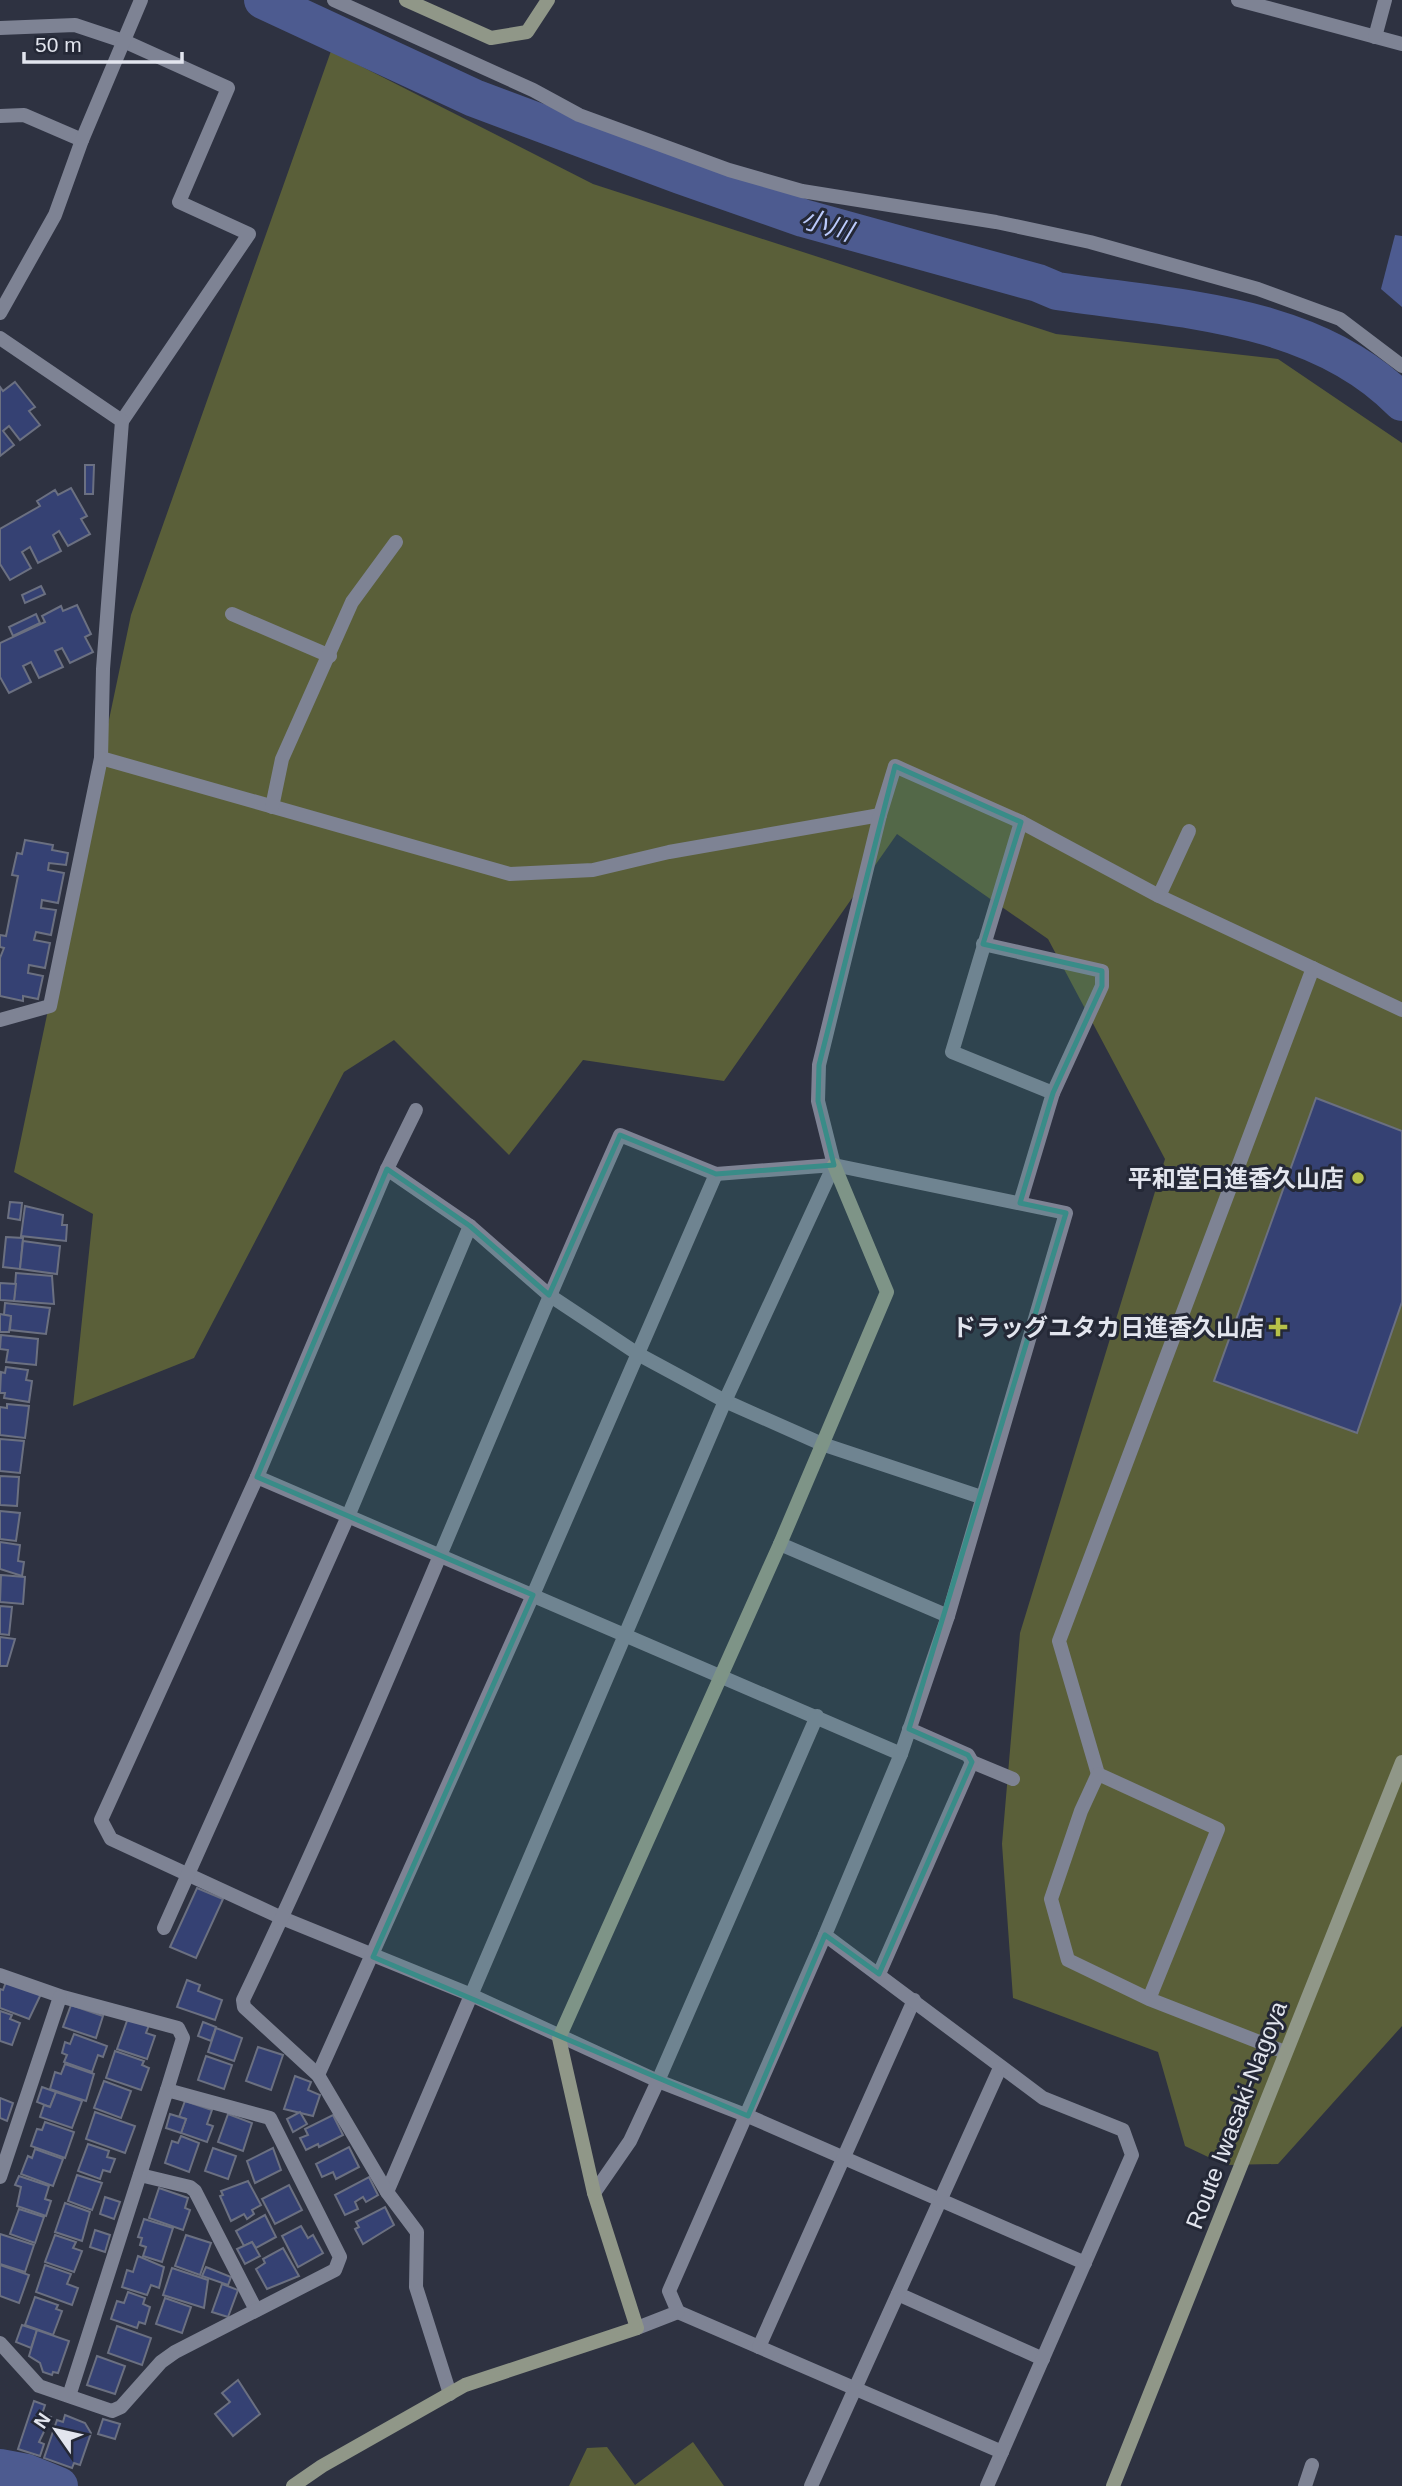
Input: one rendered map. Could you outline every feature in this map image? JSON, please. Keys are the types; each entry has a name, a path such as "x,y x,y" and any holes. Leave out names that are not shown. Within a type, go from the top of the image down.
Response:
{"street":[{"path":"0,313 55,215 82,140 126,42 141,0"},
{"path":"334,0 533,90 579,115 729,170 802,191 996,222 1090,242 1258,289 1340,319 1402,366"},
{"path":"406,0 491,38 527,32 548,0"},
{"path":"1238,0 1402,44"},
{"path":"1376,37 1385,0"},
{"path":"0,28 75,25 126,42 228,88 179,202 248,234 122,421 103,669 101,758 50,1006 0,1020"},
{"path":"0,117 24,116 82,140"},
{"path":"0,338 122,421"},
{"path":"272,807 282,759 352,602 396,542"},
{"path":"232,614 330,656"},
{"path":"101,758 510,874 593,870 669,852 880,814"},
{"path":"637,2329 594,2193 559,2038 780,1544 887,1292 834,1165 818,1101 819,1065 880,814 895,766 1021,822 1159,896 1402,1010"},
{"path":"1021,822 952,1052 1053,1093"},
{"path":"1159,896 1189,831"},
{"path":"983,944 1102,971 1102,986 1053,1093 1020,1203"},
{"path":"1285,2052 1149,1999 1068,1960 1051,1899 1098,1774 1059,1641 1313,968"},
{"path":"416,1110 387,1169 257,1477 101,1820 111,1839 282,1918 469,1994 559,2038 748,2116 1085,2263"},
{"path":"450,2394 416,2287 417,2232 387,2192 318,2076 244,2007 243,2000 282,1918 441,1557 549,1295 620,1135 716,1174 834,1165 1066,1213 948,1616 901,1754 748,2116 668,2291 678,2312 1002,2452"},
{"path":"387,2192 469,1994 626,1637 725,1401 834,1165"},
{"path":"387,1169 470,1226 549,1295 638,1354 725,1401 822,1444 981,1497"},
{"path":"318,2076 533,1595 716,1174"},
{"path":"164,1928 349,1514 470,1226"},
{"path":"257,1477 349,1514 441,1557 901,1754"},
{"path":"780,1544 948,1616"},
{"path":"594,2193 630,2141 817,1716"},
{"path":"909,1729 968,1755 972,1762 1013,1779"},
{"path":"879,1974 972,1762"},
{"name":"Route Iwasaki-Nagoya","path":"1114,2486 1402,1762"},
{"path":"1098,1774 1218,1829 1149,1999"},
{"path":"825,1935 1043,2098 1123,2130 1132,2155 987,2486"},
{"path":"0,1975 60,1997 178,2028 183,2038 69,2396"},
{"path":"0,2177 60,1997"},
{"path":"760,2347 914,2000"},
{"path":"811,2486 1000,2068"},
{"path":"0,2343 33,2383 112,2411 121,2407 161,2362 175,2352 335,2270 340,2256 270,2118 167,2090"},
{"path":"140,2175 190,2187 195,2191 256,2310"},
{"path":"898,2294 1043,2359"},
{"path":"293,2486 321,2466 465,2385 637,2329 678,2312"},
{"path":"1305,2486 1312,2465"}],"highlighted area":[{"path":"895,766 1021,822 983,944 1102,971 1102,986 1053,1093 1020,1203 1066,1213 909,1729 968,1755 972,1762 879,1974 825,1935 748,2116 373,1957 533,1595 257,1477 387,1169 470,1226 549,1295 620,1135 716,1174 834,1165 818,1101 819,1065"}],"green space":[{"path":"331,51 593,184 1056,334 1278,359 1402,443 1402,2026 1278,2164 1225,2165 1185,2146 1158,2052 1013,1998 1002,1844 1020,1633 1165,1159 1048,939 897,834 724,1081 583,1060 509,1155 394,1040 344,1072 194,1358 73,1406 93,1214 14,1172 131,615"},
{"path":"693,2442 724,2486 569,2486 587,2448 607,2447 635,2485"}],"water":[{"path":"1395,235 1402,236 1402,307 1381,289"}],"building":[{"path":"15,382 35,407 29,411 40,425 20,440 9,426 3,431 14,445 0,456 0,387 3,391"},
{"path":"85,465 94,465 93,494 85,494"},
{"path":"71,488 87,516 81,519 90,534 68,546 59,531 53,535 61,551 38,563 30,547 22,552 31,568 10,580 0,564 0,529 40,506 37,501 55,490 58,495"},
{"path":"41,586 45,594 25,603 22,595"},
{"path":"77,605 91,634 85,637 93,652 70,663 62,648 55,651 63,667 39,678 31,662 23,666 31,682 9,693 0,677 0,643 45,622 42,616 61,606 63,611"},
{"path":"36,614 40,623 13,636 9,627"},
{"path":"25,840 53,845 52,850 68,853 66,865 49,863 48,870 64,873 58,903 42,900 41,908 56,910 51,935 36,932 34,940 50,943 45,968 29,965 28,973 43,976 38,999 23,996 23,1001 0,996 0,958 4,948 0,947 0,935 6,936 18,876 12,875 17,853 22,854"},
{"path":"1316,1098 1402,1131 1402,1302 1357,1433 1214,1381"},
{"path":"10,1202 22,1203 20,1220 8,1218"},
{"path":"25,1206 63,1215 62,1225 67,1225 66,1241 21,1236"},
{"path":"6,1237 23,1238 20,1269 3,1267"},
{"path":"23,1241 60,1246 57,1274 20,1269"},
{"path":"16,1273 52,1276 54,1304 14,1301"},
{"path":"0,1283 16,1284 14,1301 0,1300"},
{"path":"5,1303 50,1308 46,1334 10,1330 11,1316 4,1315"},
{"path":"0,1314 11,1316 9,1332 0,1332"},
{"path":"1,1335 38,1339 36,1365 6,1362 8,1350 0,1349"},
{"path":"6,1367 28,1370 26,1380 32,1381 29,1402 4,1398 5,1393 0,1393 1,1372 5,1373"},
{"path":"7,1404 29,1406 25,1438 0,1435 0,1407 7,1408"},
{"path":"0,1439 24,1441 20,1473 0,1471"},
{"path":"0,1476 19,1477 17,1506 0,1505"},
{"path":"0,1511 20,1513 16,1541 0,1539"},
{"path":"0,1542 20,1545 18,1561 24,1562 22,1576 0,1569"},
{"path":"1,1575 25,1577 23,1604 0,1602"},
{"path":"0,1606 12,1607 9,1635 0,1634"},
{"path":"0,1637 15,1639 7,1666 0,1666"},
{"path":"197,1888 223,1899 196,1958 170,1947"},
{"path":"187,1980 200,1985 198,1991 222,2000 215,2020 177,2007"},
{"path":"6,1982 41,1994 29,2019 0,2008 0,1989 3,1990"},
{"path":"71,2005 103,2016 96,2038 63,2027"},
{"path":"0,2011 12,2015 10,2019 20,2023 12,2045 0,2041"},
{"path":"128,2018 149,2025 146,2033 155,2036 147,2059 117,2049"},
{"path":"203,2022 216,2027 211,2041 198,2036"},
{"path":"216,2028 242,2038 234,2061 208,2052"},
{"path":"74,2034 107,2046 103,2057 98,2055 92,2072 64,2062 67,2055 62,2053 65,2042 70,2044"},
{"path":"258,2047 283,2055 271,2090 246,2081"},
{"path":"115,2051 144,2061 142,2065 149,2068 141,2090 106,2078"},
{"path":"206,2056 232,2065 224,2089 198,2080"},
{"path":"65,2064 94,2074 86,2101 50,2089 55,2072 61,2074"},
{"path":"295,2076 311,2082 308,2090 320,2095 313,2116 284,2109"},
{"path":"104,2081 131,2091 121,2118 94,2108"},
{"path":"42,2087 56,2092 50,2107 37,2102"},
{"path":"56,2092 82,2101 72,2128 40,2117 44,2105 50,2107"},
{"path":"0,2098 13,2103 7,2121 0,2118"},
{"path":"185,2101 212,2110 207,2124 213,2126 207,2142 181,2133 186,2119 179,2117"},
{"path":"95,2112 135,2126 125,2153 86,2139"},
{"path":"300,2112 307,2124 293,2132 287,2119"},
{"path":"170,2114 186,2119 181,2133 166,2128"},
{"path":"228,2114 252,2123 243,2151 218,2142"},
{"path":"333,2115 343,2135 319,2147 318,2144 306,2150 300,2138 308,2135 305,2129"},
{"path":"45,2122 74,2132 65,2158 31,2146 37,2129 42,2130"},
{"path":"181,2136 199,2143 189,2172 165,2163 172,2141 178,2143"},
{"path":"88,2144 109,2151 107,2157 115,2159 110,2172 103,2170 100,2179 78,2171"},
{"path":"349,2147 359,2167 336,2179 333,2172 322,2177 316,2164"},
{"path":"213,2148 236,2156 228,2179 205,2171"},
{"path":"273,2148 281,2170 255,2183 247,2161"},
{"path":"35,2149 63,2159 53,2186 21,2174 28,2156 32,2158"},
{"path":"77,2175 102,2183 92,2210 68,2201"},
{"path":"19,2176 49,2186 45,2199 51,2201 46,2216 17,2206 21,2187 15,2185"},
{"path":"369,2177 378,2195 366,2202 363,2197 355,2202 358,2209 345,2215 335,2195"},
{"path":"248,2181 261,2205 252,2210 254,2214 247,2219 244,2214 231,2221 220,2196 223,2195 221,2191"},
{"path":"289,2185 302,2210 275,2224 262,2199"},
{"path":"159,2188 188,2198 185,2208 190,2210 183,2230 149,2218"},
{"path":"105,2197 120,2202 114,2219 100,2214"},
{"path":"65,2203 90,2212 82,2241 55,2232"},
{"path":"385,2207 394,2225 363,2244 355,2229 359,2227 356,2222"},
{"path":"19,2209 44,2217 35,2243 10,2234"},
{"path":"265,2215 276,2237 256,2248 252,2242 244,2246 236,2231"},
{"path":"144,2219 173,2228 162,2262 143,2256 146,2247 140,2245 142,2238 138,2237"},
{"path":"301,2226 308,2238 313,2235 323,2253 298,2267 282,2236"},
{"path":"95,2230 110,2235 105,2252 90,2247"},
{"path":"0,2234 34,2245 25,2272 0,2264"},
{"path":"55,2235 76,2242 73,2248 82,2251 74,2272 45,2262"},
{"path":"186,2235 211,2243 200,2275 175,2266"},
{"path":"252,2242 260,2256 245,2264 237,2249"},
{"path":"283,2248 299,2276 267,2289 256,2269 265,2263 263,2259"},
{"path":"138,2256 164,2267 159,2288 151,2285 147,2295 122,2287 127,2270 133,2272"},
{"path":"0,2265 29,2275 19,2303 0,2296"},
{"path":"45,2265 71,2274 67,2284 78,2288 72,2305 36,2292"},
{"path":"206,2267 231,2277 228,2285 202,2276"},
{"path":"172,2268 208,2280 204,2308 163,2295"},
{"path":"222,2284 238,2290 228,2317 212,2312"},
{"path":"128,2292 145,2298 143,2304 150,2307 145,2324 139,2322 137,2328 111,2319 117,2301 124,2303"},
{"path":"35,2297 58,2305 56,2309 62,2311 53,2335 25,2325"},
{"path":"165,2298 191,2307 182,2333 156,2324"},
{"path":"22,2325 37,2330 31,2348 16,2342"},
{"path":"117,2326 151,2338 142,2365 108,2353"},
{"path":"37,2330 69,2341 58,2373 53,2372 52,2375 43,2372 40,2363 29,2356"},
{"path":"97,2356 125,2366 115,2394 87,2385"},
{"path":"238,2380 260,2414 233,2436 215,2414 230,2402 222,2393"},
{"path":"34,2401 45,2405 42,2414 51,2417 39,2442 44,2444 40,2456 18,2449"},
{"path":"65,2415 85,2423 91,2433 80,2465 74,2463 72,2468 44,2458 57,2420 63,2422"},
{"path":"103,2419 120,2424 115,2439 98,2434"}],"waterway":[{"name":"小川","path":"263,0 474,98 803,218 1038,283 1057,291 1194,310 1285,332 1327,349 1367,372 1402,402"},
{"path":"0,2468 27,2473 59,2486"}],"place":[{"name":"平和堂日進香久山店","path":"1358,1178"},
{"name":"ドラッグユタカ日進香久山店","path":"1278,1327"}]}
